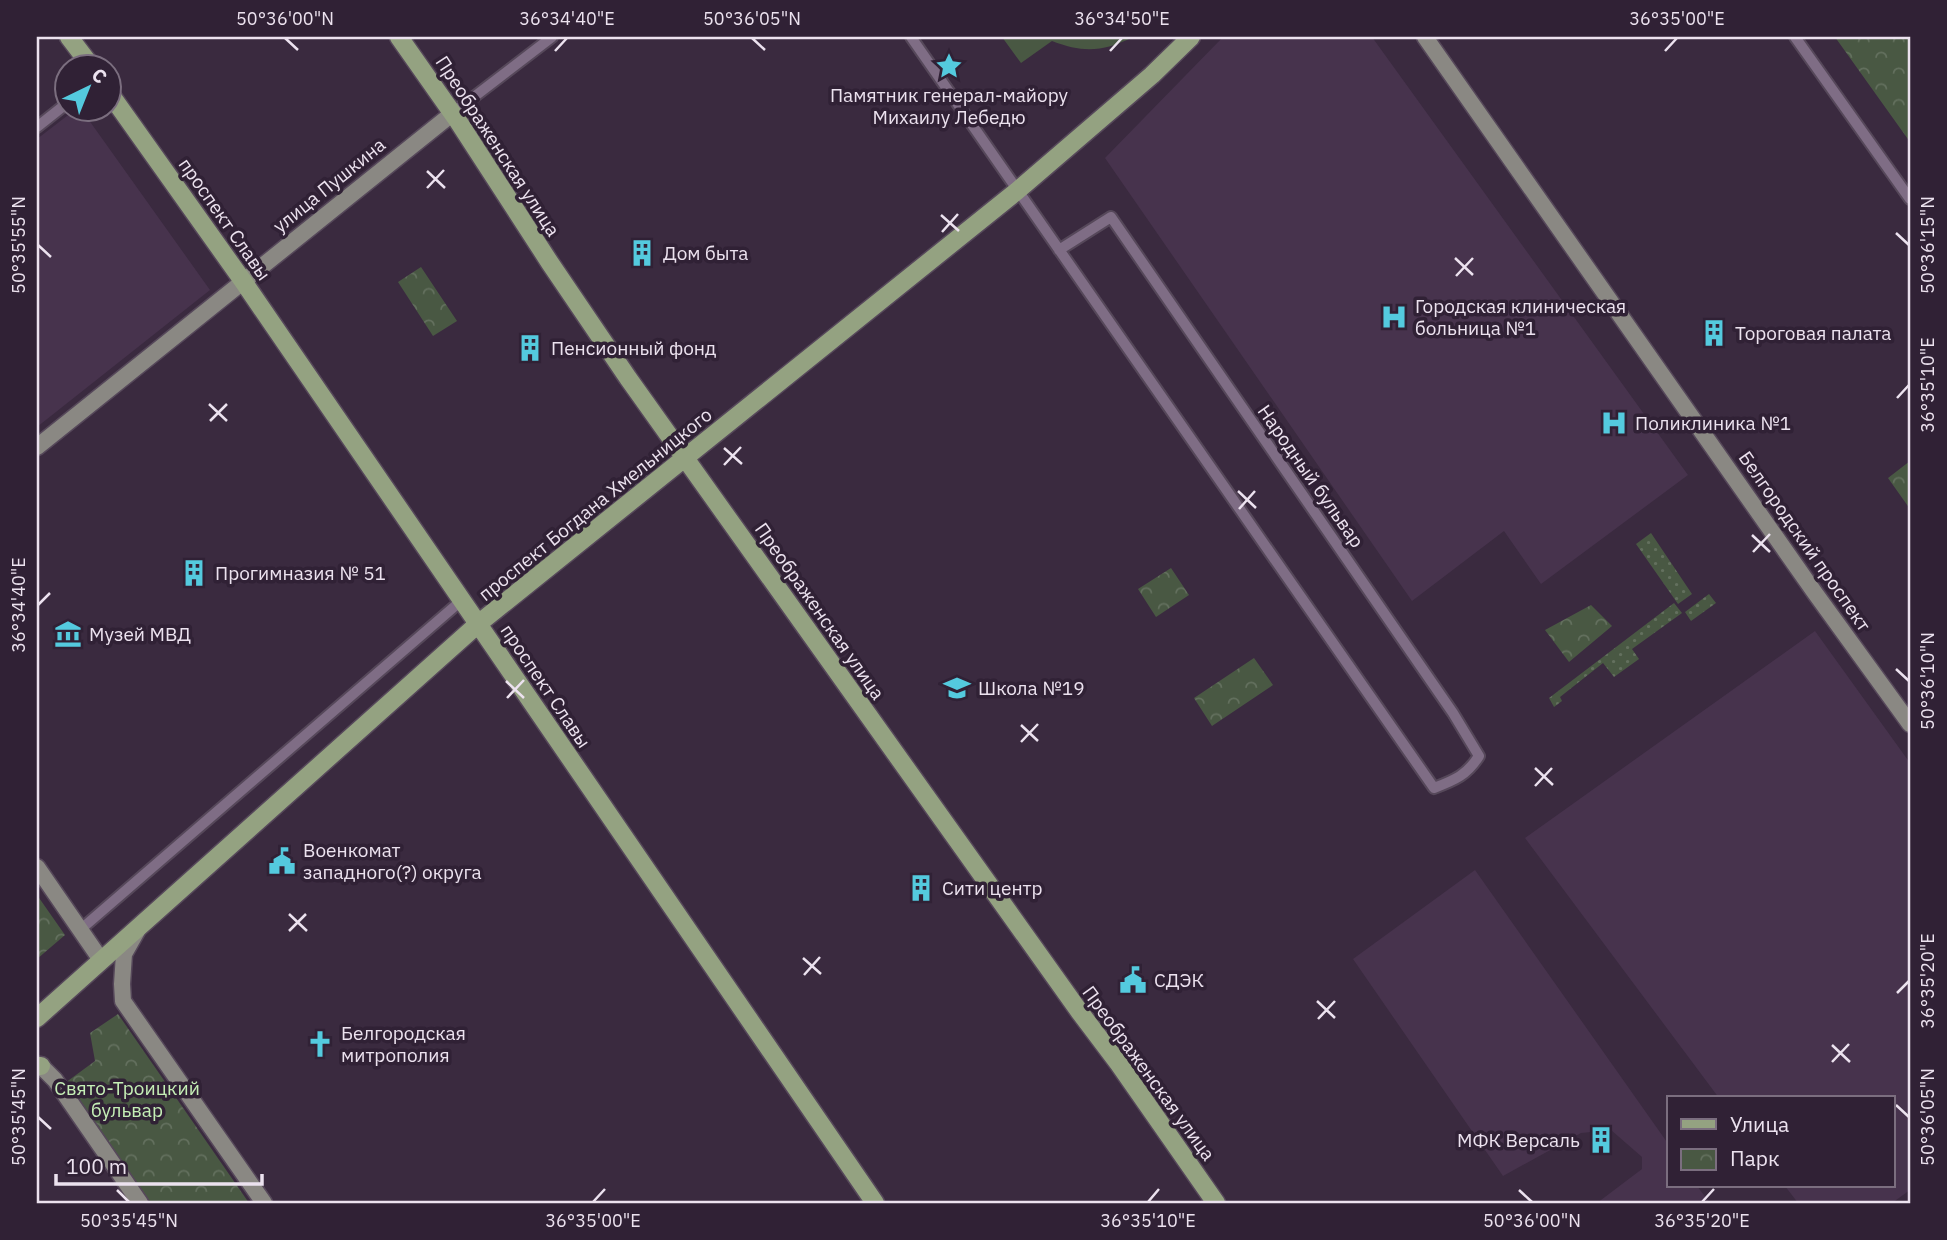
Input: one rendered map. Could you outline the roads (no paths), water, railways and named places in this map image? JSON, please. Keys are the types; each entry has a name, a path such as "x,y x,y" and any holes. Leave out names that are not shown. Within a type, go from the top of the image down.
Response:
{"main road":[{"path":"69,37 80,52"},
{"name":"Преображенская улица","path":"400,37 628,378 1216,1203"},
{"name":"проспект Богдана Хмельницкого","path":"37,1018 478,624 1017,191 1152,75 1191,37"},
{"name":"проспект Славы","path":"122,112 243,281 875,1203"}],"street":[{"name":"улица Пушкина","path":"37,447 453,113 552,37"},
{"path":"911,37 1059,250"},
{"name":"Белгородский проспект","path":"1425,37 1910,724"},
{"path":"1795,37 1910,199"},
{"path":"37,128 52,116"},
{"name":"Народный бульвар","path":"1111,217 1453,713 1479,756 1470,770 1455,780 1434,788 1059,250 1111,217"},
{"path":"80,930 462,600"},
{"path":"37,867 101,960"},
{"path":"143,922 124,954 123,1001 264,1203"},
{"path":"39,1066 55,1080 140,1203"}],"place":[{"name":"Памятник генерал-майору Михаилу Лебедю","path":"949,66"},
{"name":"Дом быта","path":"642,253"},
{"name":"Городская клиническая больница №1","path":"1394,317"},
{"name":"Тороговая палата","path":"1714,333"},
{"name":"Пенсионный фонд","path":"530,348"},
{"name":"Поликлиника №1","path":"1614,423"},
{"name":"Прогимназия № 51","path":"194,573"},
{"name":"Музей МВД","path":"68,634"},
{"name":"Школа №19","path":"957,688"},
{"name":"Военкомат западного(?) округа","path":"282,861"},
{"name":"Сити центр","path":"921,888"},
{"name":"СДЭК","path":"1133,980"},
{"name":"Белгородская митрополия","path":"320,1044"},
{"name":"МФК Версаль","path":"1601,1140"}],"park label":[{"name":"Свято-Троицкий бульвар","path":"127,1099"}]}
